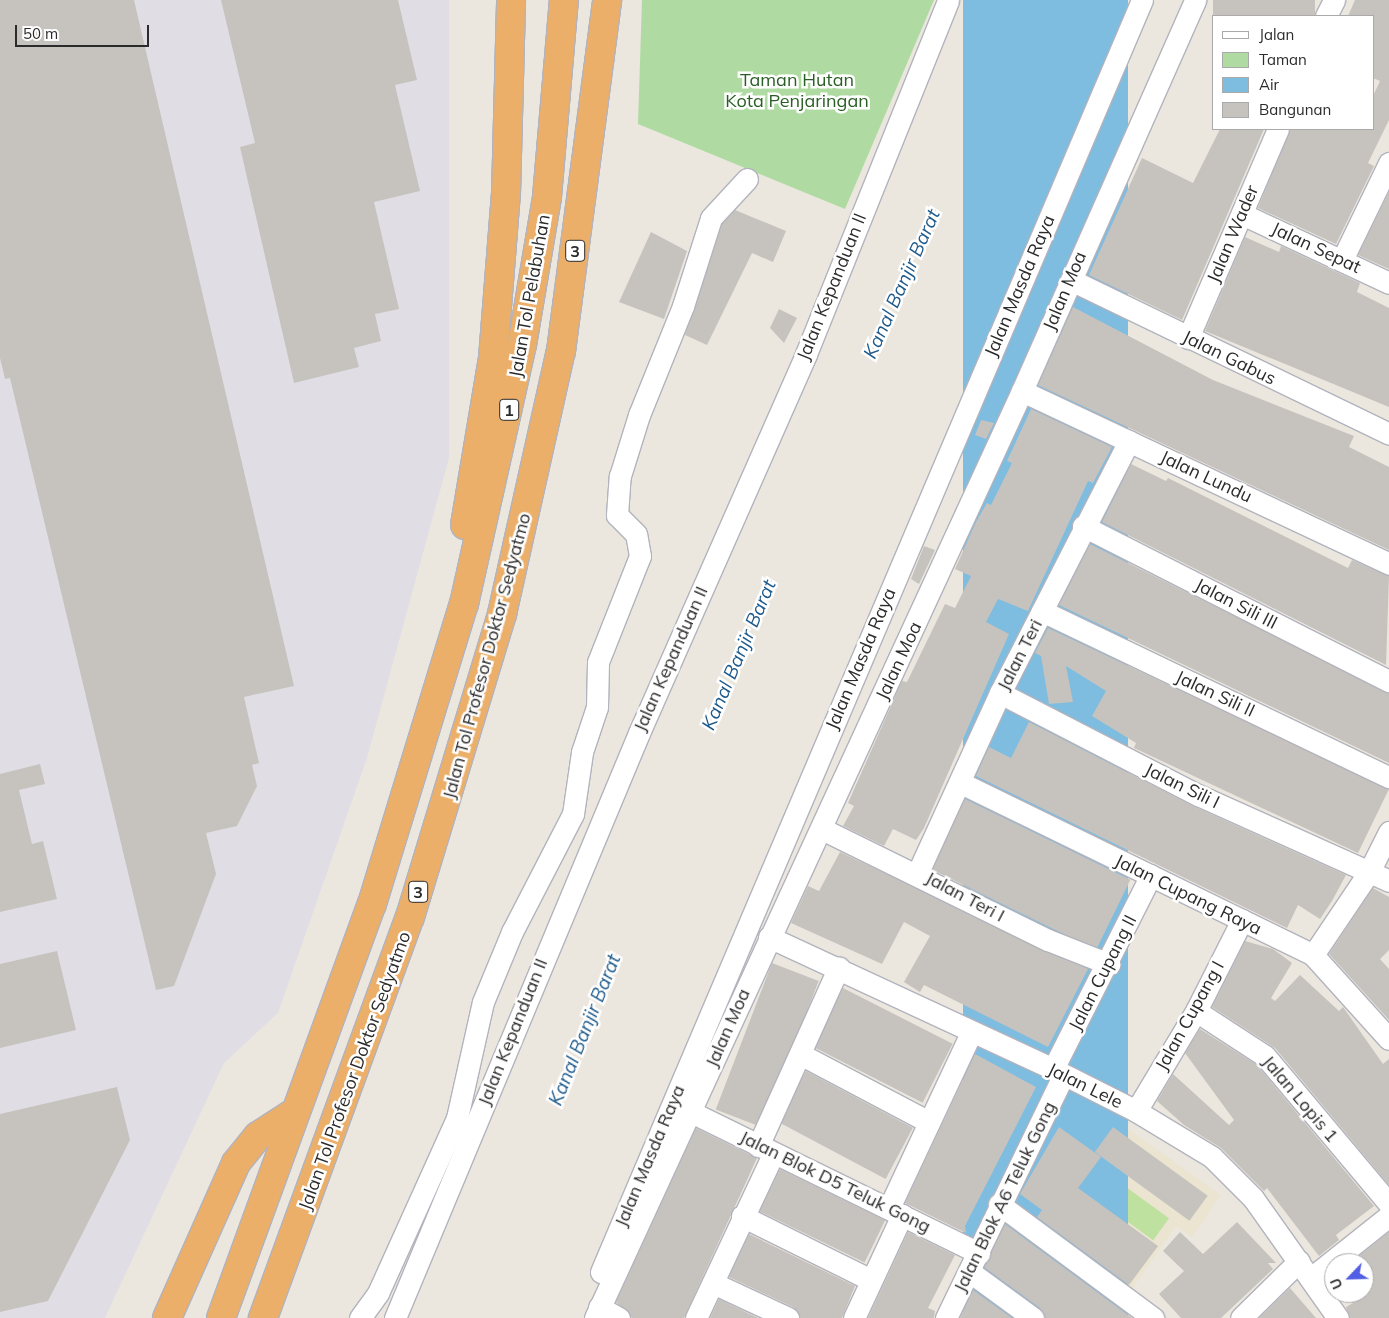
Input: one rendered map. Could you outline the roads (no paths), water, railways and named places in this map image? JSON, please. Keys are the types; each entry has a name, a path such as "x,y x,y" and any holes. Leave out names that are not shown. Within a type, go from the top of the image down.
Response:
{"highway":[{"path":"221,1318 262,1215 292,1114 372,904 441,674 447,600 462,541 493,358 506,194 512,0"},
{"name":"Jalan Tol Pelabuhan","path":"441,674 464,604 501,447 522,344 552,141 564,0"},
{"name":"Jalan Tol Profesor Doktor Sedyatmo","path":"263,1318 410,917 502,614 561,352 605,44 607,0"},
{"path":"167,1318 236,1163 258,1136 292,1114"}],"street":[{"name":"Jalan Kepanduan II","path":"395,1318 631,750 806,354 948,0"},
{"name":"Jalan Masda Raya","path":"581,1318 1142,0"},
{"name":"Jalan Moa","path":"597,1313 691,1112 769,937 822,829 1022,391 1195,0"},
{"path":"1326,15 1334,0"},
{"name":"Jalan Wader","path":"1188,338 1278,130"},
{"path":"1342,260 1389,163"},
{"name":"Jalan Kepanduan II","path":"360,1318 382,1285 457,1118 483,1002 512,932 573,814 582,752 597,707 598,662 640,556 636,534 618,515 620,476 639,415 683,306 711,218 747,179"},
{"name":"Jalan Sepat","path":"1242,214 1389,284"},
{"name":"Jalan Gabus","path":"1070,280 1389,434"},
{"name":"Jalan Lundu","path":"1022,391 1389,564"},
{"name":"Jalan Teri","path":"918,872 961,783 1000,693 1083,526 1129,441"},
{"name":"Jalan Sili III","path":"1083,526 1389,682"},
{"name":"Jalan Sili II","path":"1042,611 1389,777"},
{"name":"Jalan Sili I","path":"1000,693 1198,795 1389,881"},
{"name":"Jalan Cupang Raya","path":"961,783 1313,955 1389,1039"},
{"name":"Jalan Teri I","path":"822,829 918,872 1048,940 1109,964"},
{"path":"1313,955 1369,872 1389,832"},
{"name":"Jalan Cupang II","path":"1058,1073 1151,875"},
{"name":"Jalan Cupang I","path":"1136,1111 1196,1011 1242,920"},
{"name":"Jalan Lele","path":"769,937 839,967 971,1033 1136,1111 1212,1157 1253,1198 1338,1318"},
{"path":"696,1318 742,1216 800,1054 839,967"},
{"name":"Jalan Lopis 1","path":"1196,1011 1265,1056 1389,1204"},
{"path":"854,1318 929,1122 971,1033"},
{"path":"800,1054 929,1122"},
{"name":"Jalan Blok A6 Teluk Gong","path":"946,1318 979,1253 1058,1073"},
{"name":"Jalan Blok D5 Teluk Gong","path":"691,1112 979,1253"},
{"path":"999,1204 1153,1318"},
{"path":"742,1216 870,1280"},
{"path":"1241,1318 1305,1269 1389,1216"},
{"path":"970,1272 1033,1318"},
{"path":"713,1283 788,1318"},
{"path":"597,1313 619,1318"}],"water":[{"path":"963,0 1128,0 1128,1318 963,1318"}],"park label":[{"name":"Taman Hutan Kota Penjaringan","path":"797,91"}],"water label":[{"name":"Kanal Banjir Barat","path":"902,284"},
{"name":"Kanal Banjir Barat","path":"739,655"},
{"name":"Kanal Banjir Barat","path":"585,1030"}]}
